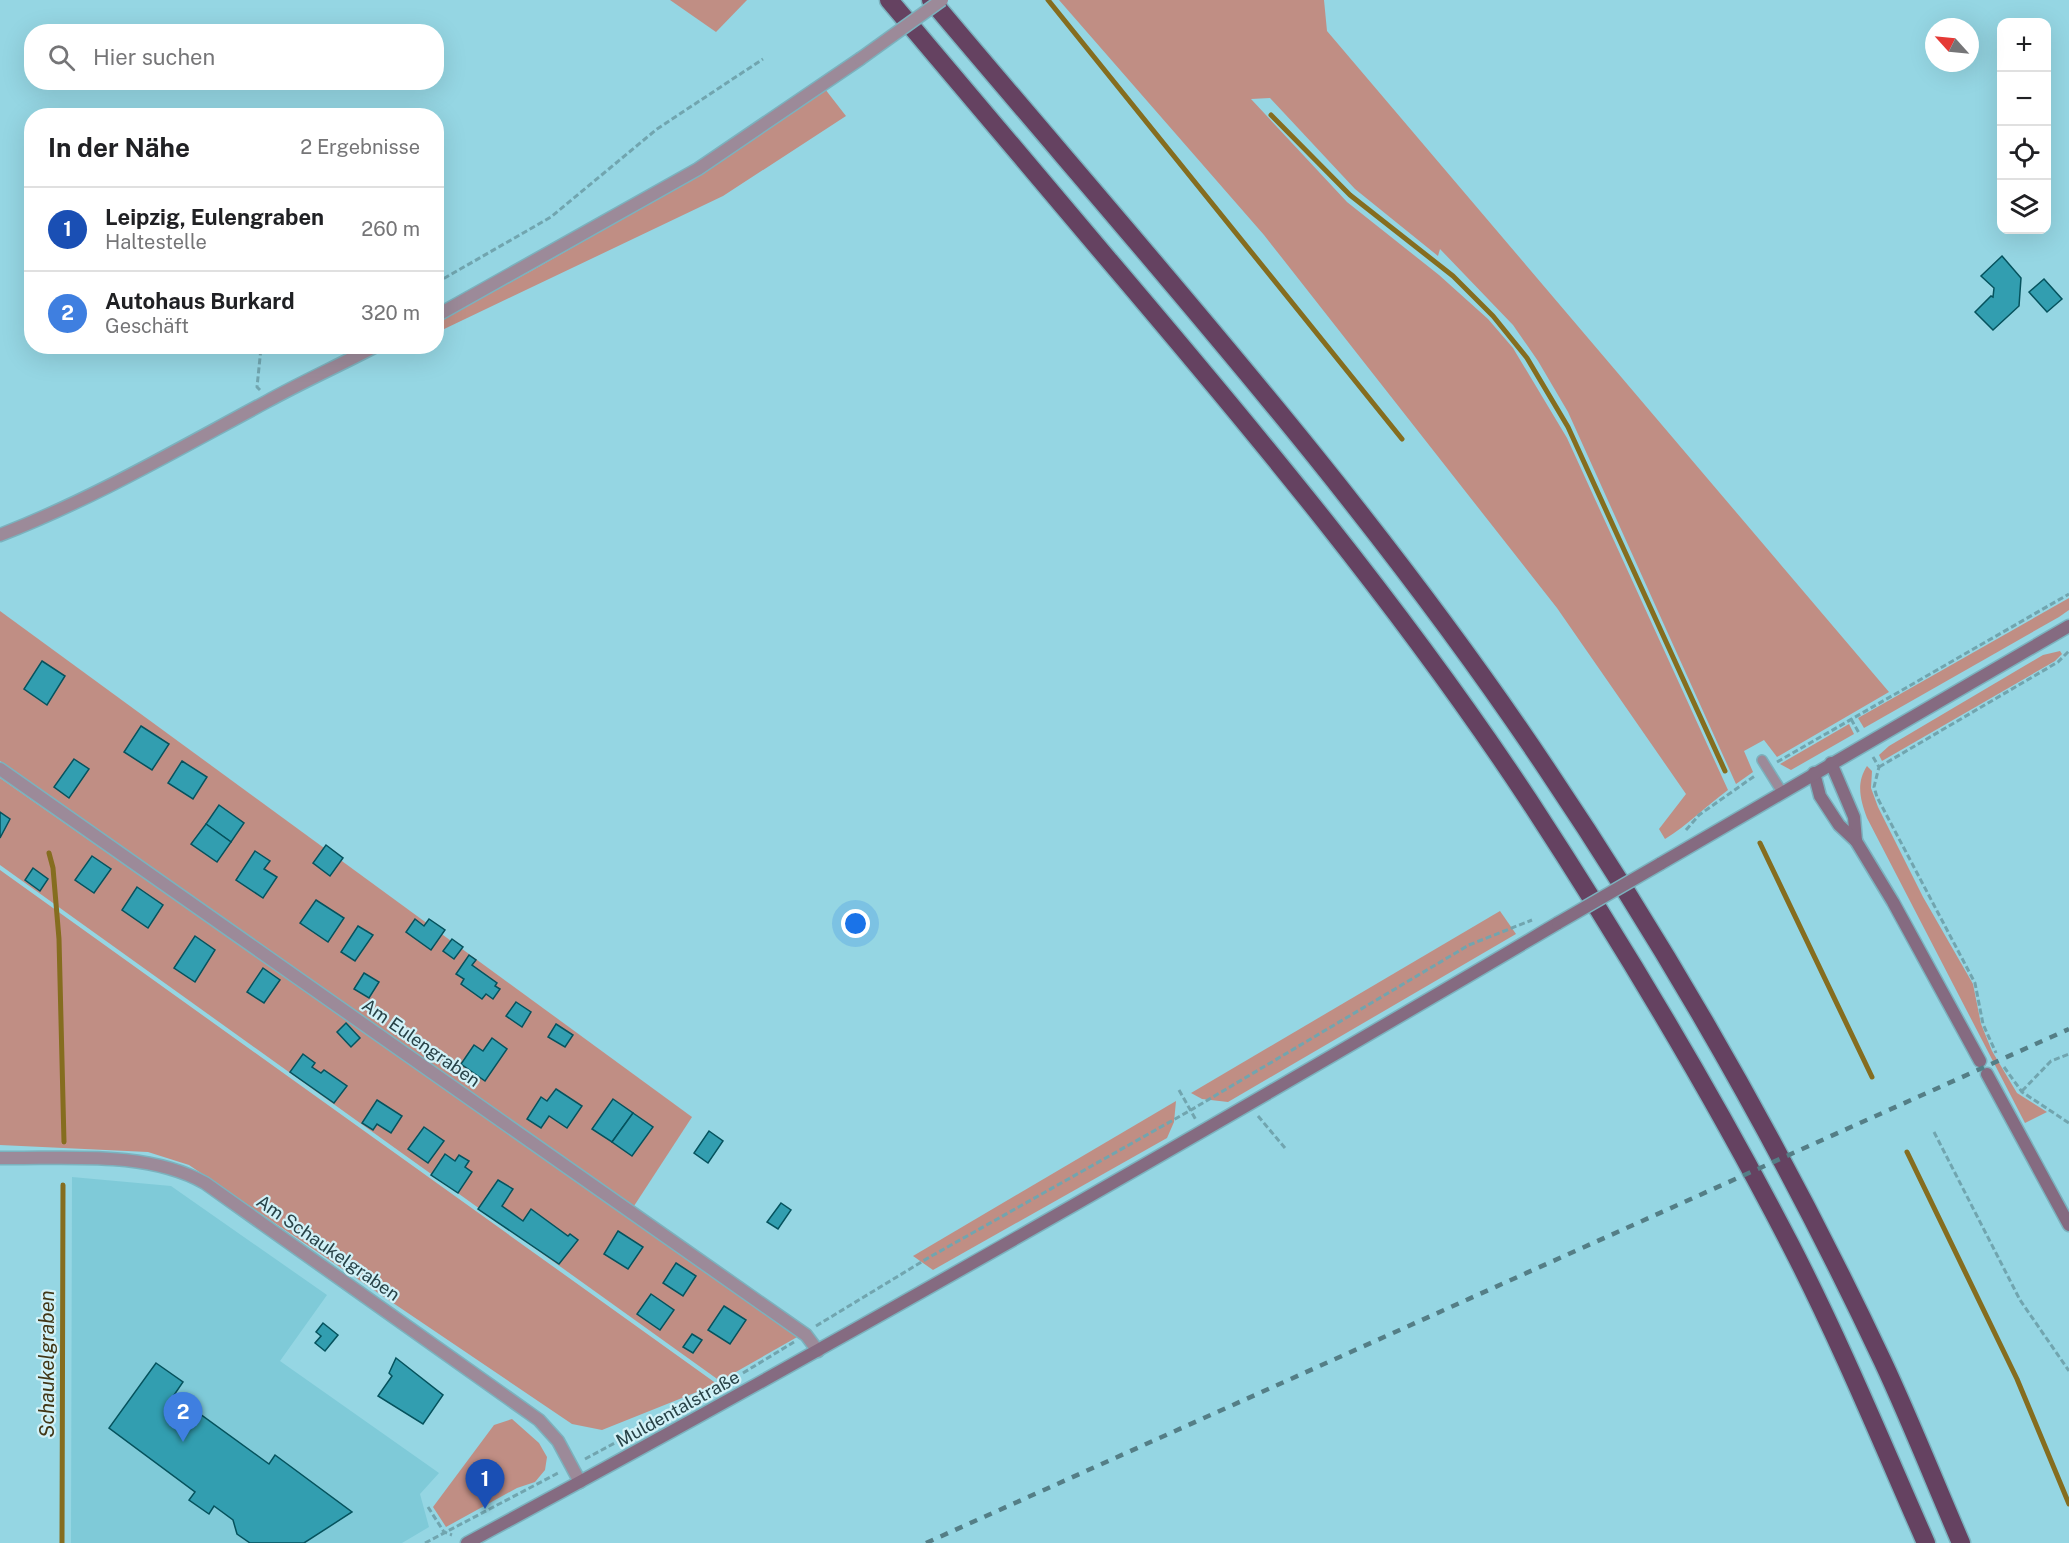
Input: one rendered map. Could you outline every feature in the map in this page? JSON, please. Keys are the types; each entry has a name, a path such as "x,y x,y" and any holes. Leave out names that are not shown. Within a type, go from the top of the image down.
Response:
{"highway":[{"path":"889,0 1217,386 1403,623 1526,796 1644,984 1706,1090 1791,1246 1858,1388 1926,1543"},
{"path":"931,0 1304,441 1414,582 1546,766 1662,949 1736,1074 1885,1366 1961,1543"}],"main road":[{"name":"Muldentalstraße","path":"467,1543 818,1351 1203,1132 1865,743 2069,626"},
{"path":"1831,763 1854,817 1856,841"},
{"path":"1814,773 1820,796 1839,825 1856,841 1893,902 1980,1060"},
{"path":"1987,1074 2069,1225"}],"street":[{"path":"444,312 698,169 860,59 942,0"},
{"path":"0,535 49,516 109,487 268,400 360,354"},
{"name":"Am Eulengraben","path":"0,769 806,1335 818,1351"},
{"name":"Am Schaukelgraben","path":"0,1158 141,1162 184,1171 205,1183 539,1420 566,1452 580,1482"}],"lane":[{"path":"1765,764 1782,792"}],"path":[{"path":"444,278 551,217 657,129 763,59"},
{"path":"260,354 257,387 268,400"},
{"path":"1679,835 1765,764 1851,719 2069,594"},
{"path":"1879,767 2058,662 2069,651"},
{"path":"1851,719 1879,767 1874,787 1877,797 1975,983 1983,1024 1996,1053"},
{"path":"741,1375 928,1258 1191,1110 1469,945 1540,915"},
{"path":"2022,1092 2051,1061 2069,1054"},
{"path":"2004,1067 2022,1092 2069,1123"},
{"path":"1179,1090 1203,1132"},
{"path":"1250,1105 1285,1148"},
{"path":"1934,1132 2020,1300 2069,1371"},
{"path":"428,1507 444,1532 452,1535"}],"shaded area":[{"path":"670,0 747,0 716,32"},
{"path":"1059,0 1324,0 1327,31 1889,692 1777,757 1764,740 1744,751 1753,772 1736,784 1568,412 1538,361 1513,325 1440,249 1438,256 1355,189 1270,98 1251,99 1347,202 1439,275 1488,319 1513,348 1567,438 1728,790 1665,839 1659,829 1686,794 1557,608 1264,235"},
{"path":"825,89 846,116 723,196 444,329 444,317 586,240"},
{"path":"2069,598 2069,610 2059,617 1864,728 1858,718"},
{"path":"0,611 692,1117 634,1206 0,761"},
{"path":"2060,651 2062,654 2055,661 1882,761 1879,755 1889,746 2043,655"},
{"path":"1849,724 1854,734 1791,770 1780,764"},
{"path":"1867,766 1872,771 1871,788 1878,807 1923,897 1973,984 1981,1024 1992,1051 2017,1093 2047,1112 2025,1123 1867,818 1862,804 1860,785"},
{"path":"0,778 799,1336 720,1381 0,865"},
{"path":"0,870 717,1384 602,1430 572,1424 189,1165 148,1152 0,1145"},
{"path":"1500,911 1516,934 1228,1102 1202,1099 1191,1093"},
{"path":"1176,1101 1174,1122 1167,1138 933,1270 913,1256"},
{"path":"72,1177 171,1186 327,1295 280,1361 439,1473 420,1494 429,1527 402,1543 71,1543"},
{"path":"512,1419 539,1443 547,1457 545,1470 535,1482 517,1488 446,1527 433,1507 494,1425"}],"building":[{"path":"2002,256 2021,278 2019,306 1993,330 1975,312 1991,296 1993,297 1994,288 1981,276"},
{"path":"2044,279 2062,299 2047,312 2029,292"},
{"path":"42,661 65,676 47,705 24,689"},
{"path":"141,726 169,744 152,770 124,752"},
{"path":"74,759 89,769 69,798 54,787"},
{"path":"182,761 207,777 193,799 168,783"},
{"path":"219,805 244,823 231,842 206,824"},
{"path":"0,812 10,819 0,838"},
{"path":"206,824 231,842 217,862 191,844"},
{"path":"326,845 343,858 330,876 313,863"},
{"path":"255,851 270,861 264,869 277,877 263,898 236,880"},
{"path":"92,856 111,869 94,893 75,880"},
{"path":"33,868 48,879 40,891 25,880"},
{"path":"137,887 163,905 148,928 122,910"},
{"path":"316,900 344,918 328,942 300,923"},
{"path":"415,919 424,926 429,919 445,930 431,950 406,932"},
{"path":"358,926 373,935 355,961 341,952"},
{"path":"195,936 215,950 195,982 174,968"},
{"path":"452,939 463,947 454,959 443,951"},
{"path":"469,955 476,960 472,965 497,983 495,986 500,989 493,999 486,994 482,999 461,984 464,979 456,974"},
{"path":"263,968 280,980 264,1003 247,992"},
{"path":"364,973 379,982 369,998 354,989"},
{"path":"516,1002 531,1012 522,1027 506,1016"},
{"path":"346,1023 360,1038 351,1047 337,1032"},
{"path":"556,1024 573,1035 565,1047 548,1037"},
{"path":"492,1038 507,1049 485,1081 461,1064 474,1045 483,1051"},
{"path":"303,1054 315,1063 312,1067 321,1073 324,1070 347,1086 334,1103 290,1072"},
{"path":"556,1089 582,1106 567,1128 549,1116 541,1128 527,1119 541,1097 547,1101"},
{"path":"613,1099 633,1113 612,1142 592,1129"},
{"path":"377,1100 402,1116 391,1133 377,1124 373,1130 362,1123"},
{"path":"633,1113 653,1127 632,1156 612,1142"},
{"path":"424,1127 444,1141 428,1163 408,1149"},
{"path":"709,1131 723,1141 708,1163 694,1153"},
{"path":"445,1154 455,1161 459,1155 469,1161 465,1167 472,1172 458,1193 431,1175"},
{"path":"498,1180 513,1189 502,1206 523,1221 531,1209 568,1236 570,1234 578,1240 559,1264 478,1209"},
{"path":"781,1203 791,1210 778,1229 767,1222"},
{"path":"618,1231 643,1247 628,1269 604,1254"},
{"path":"676,1263 696,1276 683,1296 663,1283"},
{"path":"651,1294 674,1310 660,1330 637,1314"},
{"path":"724,1306 746,1320 730,1344 708,1330"},
{"path":"323,1323 338,1335 325,1351 315,1343 321,1336 316,1332"},
{"path":"692,1334 702,1340 693,1353 683,1347"},
{"path":"396,1358 443,1395 423,1424 378,1396 392,1376 389,1373"},
{"path":"156,1363 183,1382 174,1395 269,1464 275,1455 352,1512 304,1543 250,1543 237,1534 233,1520 214,1506 209,1514 189,1500 195,1492 109,1428"}],"waterway":[{"path":"1048,0 1402,439"},
{"path":"1271,115 1350,195 1453,276 1493,316 1527,358 1568,427 1725,771"},
{"path":"1760,843 1872,1077"},
{"name":"Schaukelgraben","path":"49,853 53,868 59,939 64,1142"},
{"path":"1907,1152 2017,1379 2069,1504"},
{"name":"Schaukelgraben","path":"62,1543 63,1185"}],"railway":[{"path":"926,1543 2069,1029"}],"place":[{"name":"Autohaus Burkard","path":"183,1442"},
{"name":"Leipzig, Eulengraben","path":"485,1509"}]}
